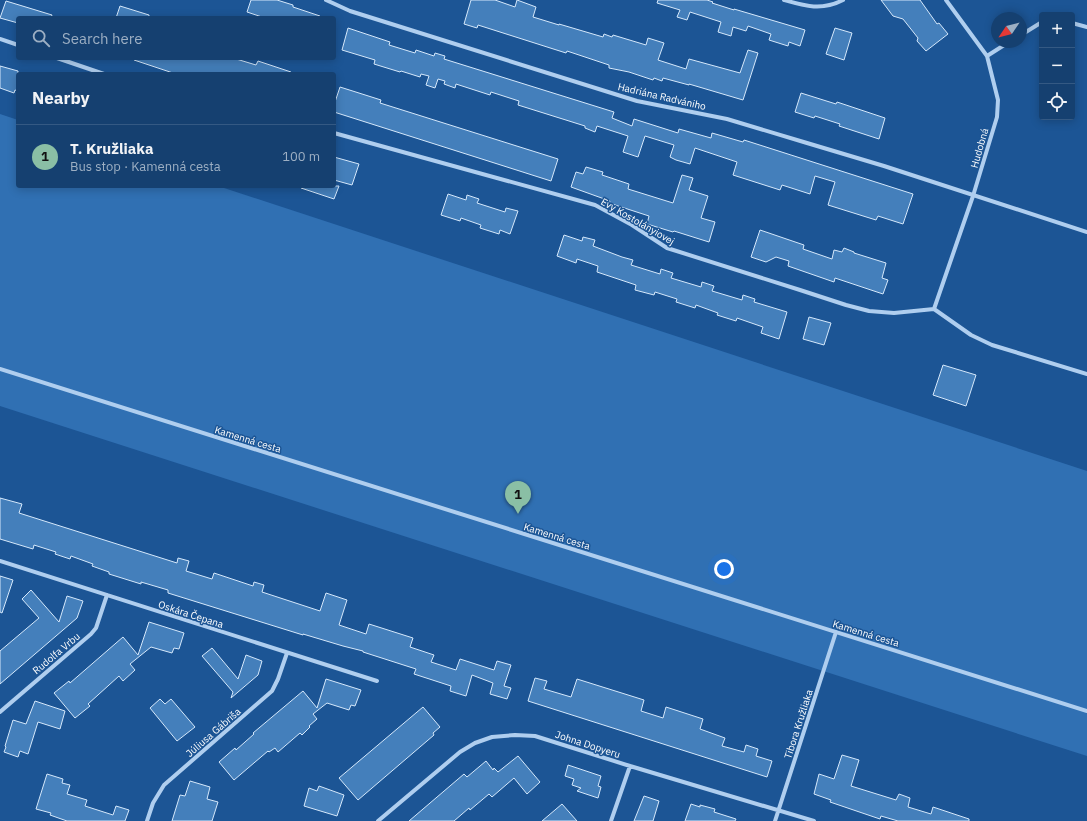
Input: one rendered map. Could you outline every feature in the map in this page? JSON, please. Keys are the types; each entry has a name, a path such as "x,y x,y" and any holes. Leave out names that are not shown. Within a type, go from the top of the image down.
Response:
{"street":[{"name":"Hadriána Radvániho","path":"326,0 350,11 637,101 727,119 884,166 1087,232"},
{"path":"784,0 814,7 831,5 842,0"},
{"name":"Hudobná","path":"934,309 974,196 997,111 998,100 987,56 946,0"},
{"path":"1027,31 1039,24"},
{"path":"1075,24 1087,27"},
{"path":"0,39 16,44"},
{"path":"987,56 1000,48"},
{"path":"64,60 98,72"},
{"name":"Evy Kostolányiovej","path":"336,134 595,205 632,225 667,248 858,309 894,313 934,309"},
{"path":"934,309 971,335 992,345 1087,374"},
{"name":"Kamenná cesta","path":"0,369 1087,710"},
{"name":"Oskára Čepana","path":"0,561 377,681"},
{"name":"Rudolfa Vrbu","path":"0,712 91,634 96,628 107,595"},
{"name":"Tibora Kružliaka","path":"775,821 836,632"},
{"name":"Júliusa Gábriša","path":"147,821 154,803 164,785 272,691 287,653"},
{"name":"Johna Dopyeru","path":"378,821 460,752 475,743 492,737 515,735 535,736 814,821"},
{"path":"611,821 630,766"}],"shaded area":[{"path":"0,114 16,119 16,188 224,188 1087,471 1087,756 0,406"}],"building":[{"path":"251,0 277,0 320,16 259,16 247,12"},
{"path":"471,0 495,0 515,7 517,0 536,7 533,17 559,25 603,37 604,34 612,37 613,35 646,45 648,38 664,43 658,60 686,69 689,59 740,73 748,50 758,53 743,100 663,78 662,81 654,78 653,80 629,72 609,68 609,65 567,51 566,53 478,25 477,28 464,24"},
{"path":"658,0 707,0 734,10 805,30 800,46 789,42 788,46 769,40 771,34 748,26 746,31 733,27 731,36 718,32 721,22 690,12 687,20 677,17 680,10 657,3"},
{"path":"881,0 920,0 937,24 939,23 948,34 926,51 917,41 918,38 903,19 893,16"},
{"path":"6,1 52,15 16,16 16,22 0,18"},
{"path":"120,6 149,15 149,16 117,16"},
{"path":"348,28 390,42 389,45 415,53 416,50 434,56 435,53 445,56 444,59 614,112 612,118 632,126 634,119 678,133 679,129 711,138 712,133 743,142 744,140 913,194 903,224 878,216 876,220 828,205 835,182 815,176 810,194 782,185 780,190 733,175 737,162 695,148 690,164 676,160 670,157 674,145 645,136 638,157 623,152 628,136 597,126 595,132 585,128 585,126 518,105 519,101 491,92 490,95 456,84 455,88 444,84 445,81 438,79 435,88 426,85 429,76 421,74 420,77 401,71 400,72 374,64 375,60 342,50"},
{"path":"835,28 852,33 844,60 826,54"},
{"path":"134,60 240,60 256,65 258,61 291,72 170,72"},
{"path":"0,66 18,71 16,72 16,90 14,93 0,88"},
{"path":"340,87 381,100 380,103 558,159 551,181 336,113 336,99"},
{"path":"801,93 836,104 837,102 885,118 879,139 839,126 840,124 815,116 814,118 795,112"},
{"path":"336,158 359,164 352,185 336,181"},
{"path":"586,167 603,172 602,175 629,184 628,189 673,203 682,175 693,178 689,190 708,196 701,218 715,222 709,242 647,224 649,216 609,203 610,201 571,187 576,172 583,174"},
{"path":"336,186 339,186 334,199 301,188 336,188"},
{"path":"448,194 466,200 467,195 479,199 477,203 505,212 506,208 518,211 510,234 500,230 499,234 480,228 481,225 461,218 460,221 441,215"},
{"path":"760,230 804,245 803,249 832,259 834,250 842,252 844,248 854,253 886,263 882,278 888,280 883,294 835,278 834,282 788,266 789,261 776,257 766,262 751,257"},
{"path":"564,235 582,241 583,237 595,240 593,246 633,260 631,265 660,274 661,269 673,273 671,278 701,287 702,282 714,286 712,291 742,300 743,295 755,299 754,302 787,312 779,339 761,333 763,327 737,318 736,321 717,315 718,313 696,305 695,308 676,302 677,299 655,292 654,295 635,290 636,285 597,272 598,266 577,259 576,263 557,256"},
{"path":"809,317 831,323 824,345 803,339"},
{"path":"943,365 976,375 966,406 933,395"},
{"path":"0,498 22,504 19,513 177,563 178,558 189,561 186,571 212,579 214,573 253,586 254,582 264,585 262,592 320,611 326,593 347,600 339,625 366,634 369,624 413,638 410,647 434,655 431,662 456,670 460,659 494,670 497,661 511,665 504,686 511,688 507,699 490,694 493,683 472,675 466,696 450,691 451,686 414,674 416,669 363,651 303,635 168,593 168,590 141,582 141,584 109,574 109,572 92,566 93,564 71,556 70,559 55,554 56,552 34,545 33,549 0,539"},
{"path":"0,576 13,580 2,613 0,612"},
{"path":"31,590 59,622 67,596 83,601 77,618 0,684 0,651 39,618 22,599"},
{"path":"149,622 184,633 179,649 174,648 172,653 151,647 130,664 135,670 123,681 119,676 88,704 90,706 75,718 54,693 69,681 70,683 123,637 138,655"},
{"path":"212,648 238,679 246,655 262,661 258,675 231,698 233,692 202,656"},
{"path":"535,678 547,681 544,689 571,697 577,679 644,700 641,711 663,718 666,707 703,719 700,729 725,738 722,746 744,752 746,745 758,749 756,756 772,761 767,777 528,701"},
{"path":"326,679 361,690 355,706 351,705 349,710 327,703 313,714 317,719 302,735 300,733 278,752 275,748 269,752 268,751 234,780 219,762 235,748 236,750 254,734 253,733 303,691 317,708"},
{"path":"160,699 165,704 171,699 195,727 177,741 150,708"},
{"path":"35,701 65,711 60,729 38,722 28,754 20,751 18,757 4,752 13,720 26,724"},
{"path":"423,707 440,727 433,733 434,735 358,800 339,778"},
{"path":"842,755 859,760 851,786 896,800 899,794 910,798 908,807 931,814 933,807 969,819 969,821 898,821 881,816 880,819 830,802 831,800 814,794 819,774 834,779"},
{"path":"518,756 540,782 527,794 514,778 492,797 489,794 454,821 409,821 464,774 467,777 486,761 493,770 494,768 498,772"},
{"path":"568,765 601,776 598,786 601,787 598,798 577,791 581,788 572,785 574,779 565,776"},
{"path":"47,774 63,779 62,783 70,785 67,794 87,800 85,806 113,815 116,806 129,810 125,821 67,821 50,815 51,813 36,809"},
{"path":"190,781 210,787 207,799 218,802 212,821 172,821 180,795 185,796"},
{"path":"319,786 344,795 337,816 304,806 309,788 317,791"},
{"path":"644,796 659,801 653,821 634,821"},
{"path":"562,804 577,821 542,821"},
{"path":"691,804 715,809 714,812 736,819 735,821 685,821"}],"place":[{"name":"T. Kružliaka","path":"518,514"}]}
